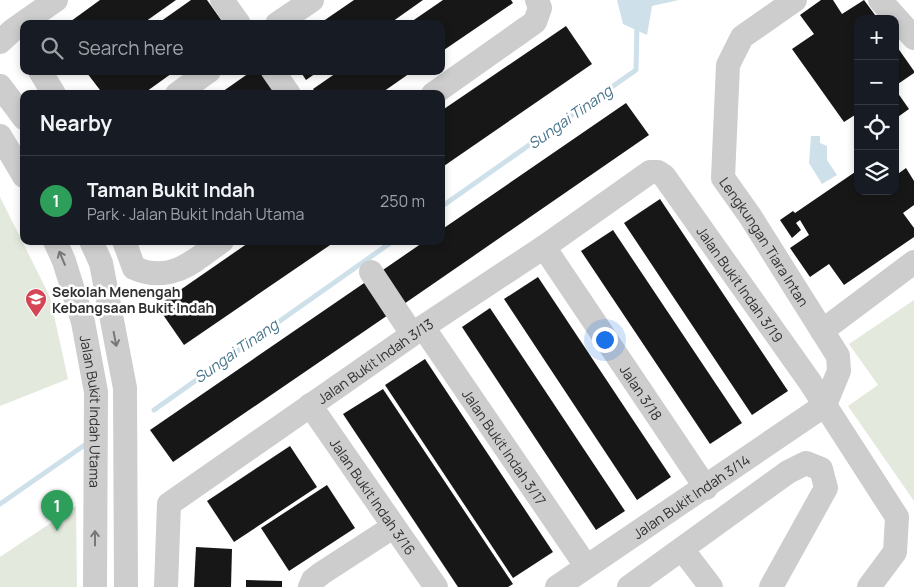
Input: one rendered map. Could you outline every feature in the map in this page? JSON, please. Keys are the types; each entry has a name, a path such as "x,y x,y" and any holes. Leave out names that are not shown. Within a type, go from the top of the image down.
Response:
{"street":[{"path":"31,20 56,0"},
{"path":"222,0 236,20"},
{"path":"284,20 312,0"},
{"name":"Lengkungan Tiara Intan","path":"795,0 742,37 728,65 723,178 750,216 838,356 838,371 825,405"},
{"path":"880,0 914,38"},
{"path":"438,90 536,11"},
{"path":"9,37 20,28"},
{"path":"42,75 52,90"},
{"path":"183,90 203,75"},
{"path":"276,75 286,90"},
{"path":"0,86 20,113"},
{"path":"0,136 20,169"},
{"name":"Jalan Bukit Indah 3/13","path":"166,587 169,504 417,331 544,248 650,172"},
{"name":"Jalan Bukit Indah 3/19","path":"650,172 658,172 664,176 825,405 896,517 895,552 869,587"},
{"name":"Jalan Bukit Indah Utama","path":"57,245 64,261 82,322 96,392 95,587"},
{"path":"93,245 100,262 125,388 126,587"},
{"path":"125,245 134,268 154,273 180,270 216,245"},
{"name":"Jalan 3/18","path":"544,248 706,488"},
{"path":"822,331 914,262"},
{"name":"Jalan Bukit Indah 3/17","path":"371,272 417,331 586,566"},
{"name":"Jalan Bukit Indah 3/16","path":"310,405 436,587"},
{"name":"Jalan Bukit Indah 3/14","path":"557,587 706,488 825,405"},
{"path":"629,587 653,580 682,549 788,472 806,463 821,469 826,488 771,587"},
{"path":"310,587 313,580 322,573 393,527"},
{"path":"682,549 711,587"}],"shaded area":[{"path":"617,0 679,0 652,6 647,35 623,24"},
{"path":"811,136 820,136 820,143 827,146 827,160 837,175 822,184 809,163"},
{"path":"0,197 20,237 20,245 24,245 50,297 68,379 0,406"},
{"path":"914,300 914,501 848,406 878,385 849,344"},
{"path":"76,506 77,587 0,587 0,557"}],"building":[{"path":"100,0 176,0 148,20 72,20"},
{"path":"191,0 207,0 221,20 163,20"},
{"path":"354,0 423,0 395,20 325,20"},
{"path":"443,0 511,0 513,3 445,49 445,20 414,20"},
{"path":"821,0 833,0 842,14 864,0 875,15 854,15 854,116 844,122 792,49 814,34 800,15"},
{"path":"566,26 592,64 445,165 445,108"},
{"path":"899,50 914,71 914,73 899,83"},
{"path":"89,75 169,75 149,90 100,90"},
{"path":"246,75 272,75 281,90 225,90"},
{"path":"303,75 313,75 306,80"},
{"path":"333,75 407,75 386,90 313,89"},
{"path":"899,95 909,109 899,116"},
{"path":"626,103 649,135 401,306 380,272 419,245 445,245 445,227"},
{"path":"906,168 914,181 914,205 903,213 914,228 914,237 844,285 829,264 810,277 790,248 809,235 800,220 796,223 801,230 792,238 780,220 793,211 795,213 854,173 854,195 899,195 899,173"},
{"path":"660,199 788,391 752,415 624,223"},
{"path":"613,230 742,423 710,444 581,251"},
{"path":"245,245 330,245 184,345 157,306"},
{"path":"538,277 671,477 637,500 504,299"},
{"path":"370,279 391,313 173,462 150,430"},
{"path":"490,308 625,511 596,530 462,327"},
{"path":"425,359 553,552 513,578 385,385"},
{"path":"383,389 513,584 508,587 458,587 343,414"},
{"path":"290,446 317,487 234,542 207,501"},
{"path":"327,485 355,528 289,571 261,528"},
{"path":"196,547 232,549 231,587 194,587"},
{"path":"246,580 282,581 282,587 246,587"}],"waterway":[{"name":"Sungai Tinang","path":"445,204 636,70 637,24"},
{"name":"Sungai Tinang","path":"154,410 387,245"},
{"name":"Sungai Tinang","path":"0,504 89,442"}],"place":[{"name":"Sekolah Menengah Kebangsaan Bukit Indah","path":"36,318"},
{"name":"Taman Bukit Indah","path":"57,531"}]}
